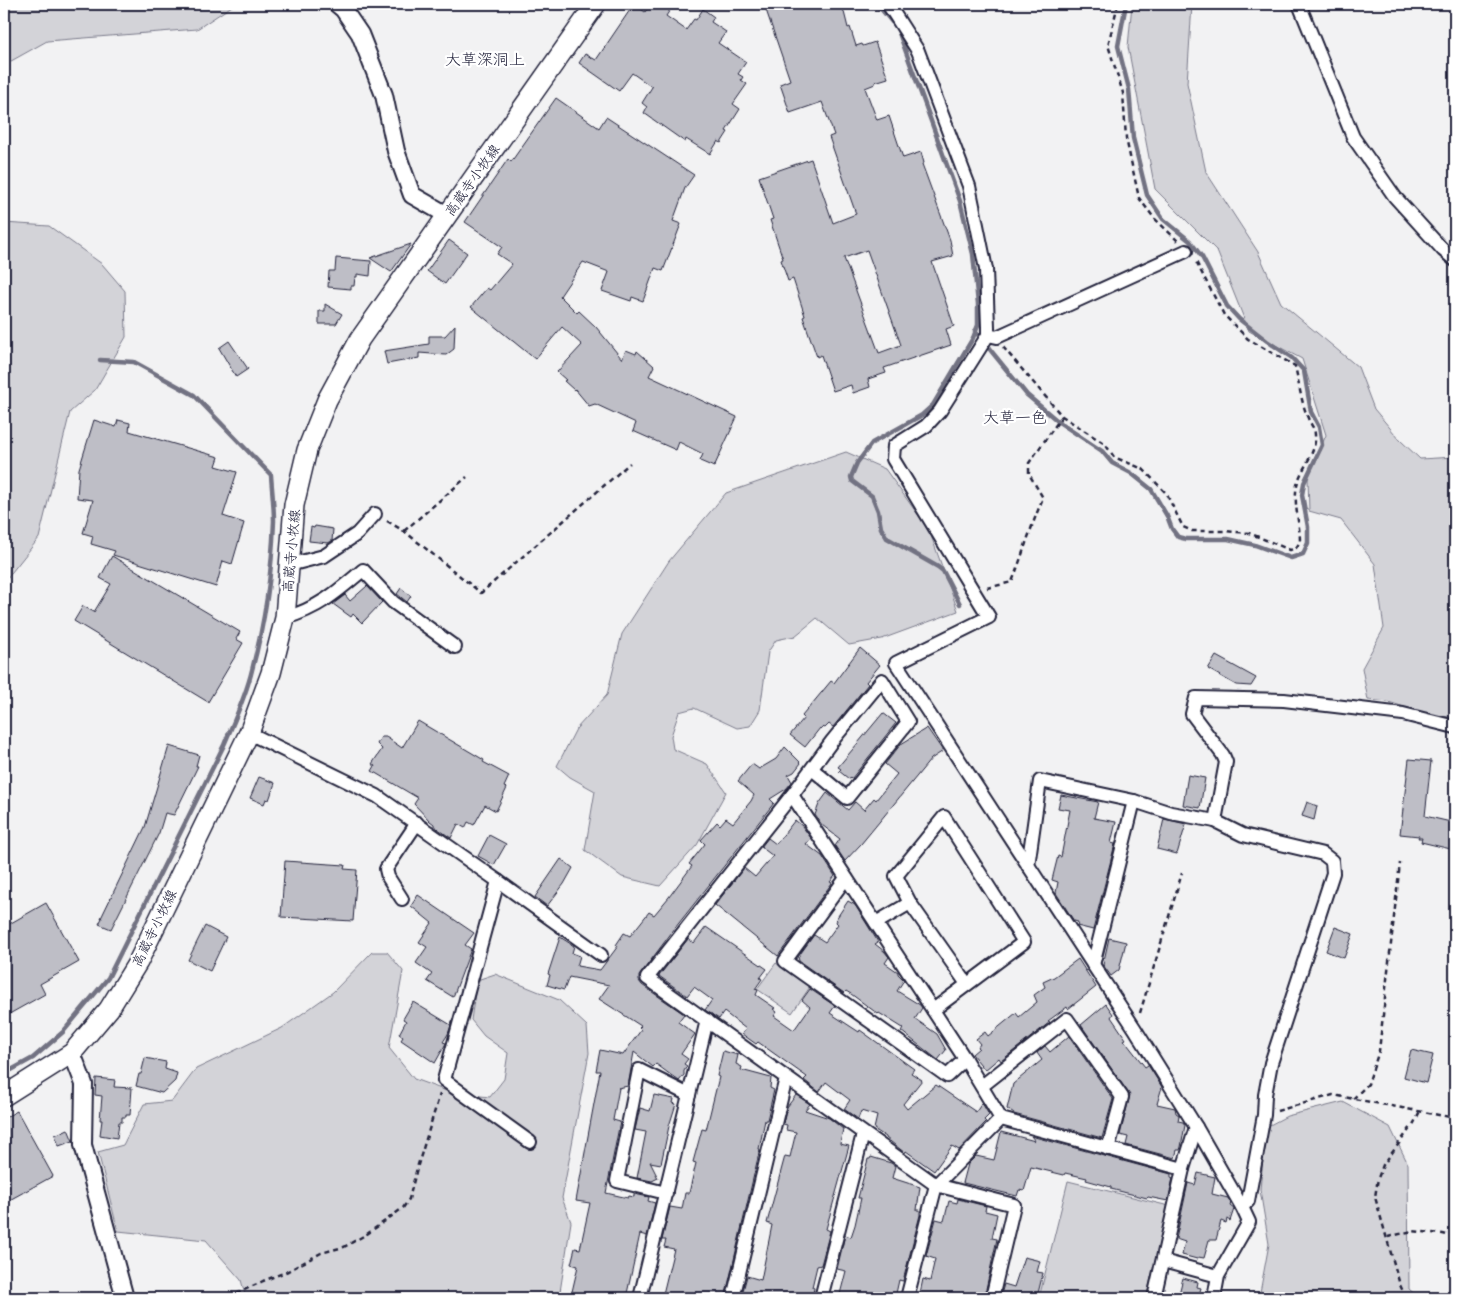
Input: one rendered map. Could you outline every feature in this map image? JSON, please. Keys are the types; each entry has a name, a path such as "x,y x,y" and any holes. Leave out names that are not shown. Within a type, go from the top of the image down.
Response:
{"main road":[{"name":"高蔵寺小牧線","path":"4,1096 72,1053 109,1009 138,962 248,732 271,673 285,618 294,505 308,450 327,400 360,339 596,4"}],"street":[{"path":"888,4 918,51 968,186 986,269 992,336"},
{"path":"1299,4 1353,137 1394,197 1443,250 1455,260"},
{"path":"341,5 360,34 384,95 396,151 412,196 447,215"},
{"path":"1186,251 992,336 940,411 926,426 894,446 893,459 989,617 896,663 1135,1028 1196,1127 1242,1207 1249,1222 1218,1276 1214,1298"},
{"path":"289,565 324,556 356,534 375,514"},
{"path":"285,618 306,612 327,599 364,570 393,602 455,648"},
{"path":"812,768 847,798 908,722 882,680 832,741 812,768 792,795 647,978 936,1185 1014,1205 992,1298"},
{"path":"1215,821 1226,762 1223,754 1192,714 1196,698 1284,700 1403,714 1455,727"},
{"path":"248,732 377,796 601,955"},
{"path":"1028,866 1040,780 1134,801 1171,813 1215,821 1243,835 1323,854 1332,861 1333,873 1271,1063 1265,1095 1264,1115 1248,1201 1242,1207"},
{"path":"792,795 965,1059 1001,1119 1183,1169"},
{"path":"1093,965 1134,801"},
{"path":"933,1010 1024,942 944,817 896,876 910,903 967,984"},
{"path":"402,899 388,877 386,869 417,823"},
{"path":"846,878 785,961 947,1076 965,1059"},
{"path":"498,881 444,1080 530,1142"},
{"path":"876,923 910,903"},
{"path":"982,1086 1067,1019 1122,1098 1108,1149"},
{"path":"640,1298 707,1020"},
{"path":"72,1053 84,1084 83,1145 125,1298"},
{"path":"666,1193 617,1181 639,1070 689,1095"},
{"path":"733,1298 786,1078"},
{"path":"907,1298 936,1185 1001,1119"},
{"path":"1154,1298 1183,1169 1196,1127"},
{"path":"822,1298 864,1134"},
{"path":"1162,1262 1218,1276"}],"path":[{"path":"992,336 1062,416 1105,444 1114,457 1143,469 1166,493 1183,527 1192,531 1225,531 1249,534 1290,550 1296,548 1300,542 1295,497 1297,486 1314,446 1316,436 1308,418 1295,366 1248,339 1224,315 1217,305 1196,262 1180,242 1154,218 1139,198 1126,138 1122,93 1108,46 1118,4"},
{"path":"974,592 1012,582 1033,520 1043,498 1028,474 1029,462 1062,416"},
{"path":"375,514 404,531 481,593 630,463"},
{"path":"404,531 467,477"},
{"path":"1353,1099 1368,1084 1379,1050 1400,863"},
{"path":"1135,1028 1182,874"},
{"path":"228,1298 288,1271 321,1253 344,1246 367,1234 403,1208 409,1199 444,1080"},
{"path":"1264,1115 1333,1095 1455,1118"},
{"path":"1406,1298 1400,1285 1375,1197 1378,1178 1383,1165 1414,1123 1420,1111"},
{"path":"1387,1237 1412,1231 1455,1236"}],"shaded area":[{"path":"4,4 235,4 197,29 47,41 4,65"},
{"path":"1132,4 1192,4 1187,83 1206,172 1258,252 1281,303 1358,367 1374,409 1400,440 1420,459 1455,457 1455,715 1432,715 1389,702 1368,700 1362,668 1384,628 1375,564 1341,520 1309,511 1308,478 1326,435 1302,359 1249,331 1217,251 1155,189 1128,47"},
{"path":"4,223 49,226 102,264 125,291 126,337 95,390 70,412 39,538 4,582"},
{"path":"846,452 885,469 929,530 958,611 882,639 849,645 817,618 795,636 776,640 768,652 760,710 750,726 737,728 694,708 679,712 671,736 673,749 707,764 726,792 697,845 660,886 622,877 585,850 595,791 570,777 557,766 576,729 607,695 622,634 669,561 726,493"},
{"path":"372,952 387,952 403,971 389,1048 414,1079 452,1093 490,1097 504,1079 508,1053 484,1036 471,1020 477,980 495,974 559,1000 587,1026 589,1053 562,1198 571,1222 559,1298 246,1298 241,1280 206,1240 118,1231 98,1152 123,1145 144,1104 172,1101 196,1069 282,1028 333,992"},
{"path":"776,963 810,987 792,1013 757,989"},
{"path":"1343,1102 1390,1127 1408,1164 1409,1289 1419,1298 1259,1298 1269,1244 1260,1190 1266,1127 1287,1116"},
{"path":"1068,1181 1169,1206 1146,1298 1039,1298"}],"building":[{"path":"634,4 645,12 651,4 674,4 666,16 686,30 703,9 714,17 711,22 726,32 718,43 746,62 738,74 743,77 741,80 747,84 733,104 740,109 721,143 718,141 710,154 686,139 685,142 644,113 647,107 642,103 652,87 632,73 619,91 579,63 585,54 596,60"},
{"path":"764,4 842,4 848,28 850,27 856,46 875,42 888,78 875,82 875,84 865,88 877,120 889,116 903,158 921,152 924,163 922,164 950,240 953,256 932,262 954,326 946,329 951,345 884,368 886,373 868,379 870,387 853,393 851,385 833,391 821,355 817,357 803,317 805,316 793,279 788,281 781,260 783,259 770,220 773,219 759,177 811,159 833,223 856,214 829,137 834,135 822,102 790,113 780,84 790,80","holes":["867,250 901,345 879,353 844,258"]},
{"path":"556,98 599,128 606,117 694,175 685,188 673,221 681,224 663,271 655,268 643,301 632,297 631,301 602,291 609,272 583,262 560,296 577,313 579,311 596,327 622,359 626,350 636,354 637,351 654,366 649,376 737,417 714,467 700,461 703,454 679,442 676,450 633,431 636,423 595,404 589,406 557,372 582,345 562,327 535,359 471,307 487,288 490,290 512,264 497,254 502,247 465,222 508,159 511,162"},
{"path":"449,240 467,253 445,284 427,271"},
{"path":"411,244 391,272 370,258"},
{"path":"336,258 371,261 370,276 357,274 354,286 351,286 351,289 328,287 329,271 335,271"},
{"path":"325,304 342,314 336,324 319,324 319,311 325,311"},
{"path":"455,325 454,349 446,355 419,353 419,358 387,364 384,351 429,344 429,336 445,336"},
{"path":"229,341 248,369 236,377 219,348"},
{"path":"94,420 116,427 118,420 130,423 129,431 219,457 216,466 237,472 223,516 244,523 232,564 223,561 216,587 113,555 115,551 91,544 93,536 83,533 93,500 77,498 79,469"},
{"path":"315,526 333,529 332,541 328,543 309,541 311,527 314,528"},
{"path":"112,556 240,632 236,639 243,643 208,702 74,621 83,606 94,612 111,584 100,578"},
{"path":"367,586 382,602 362,623 353,614 351,617 333,604 345,595 350,601"},
{"path":"401,588 411,596 407,602 397,594"},
{"path":"860,648 880,665 866,682 868,684 833,727 829,724 825,728 820,728 805,747 790,735 804,718 802,716 831,681 834,683"},
{"path":"1216,656 1256,678 1251,686 1236,685 1208,669"},
{"path":"883,713 896,723 852,778 849,779 839,771 841,769 838,767"},
{"path":"418,721 509,776 504,787 507,788 496,811 485,805 474,825 468,822 465,828 458,824 451,838 434,826 414,804 418,798 372,771 375,766 372,764 382,749 377,744 381,737 386,737 402,748"},
{"path":"927,728 943,751 931,759 845,861 835,846 840,839 822,825 815,815 819,804 827,793 848,810 855,802 864,810 874,798 876,800 897,774 885,764 901,744"},
{"path":"169,746 199,755 196,766 198,766 174,815 165,813 159,833 111,929 99,924 145,827"},
{"path":"785,747 801,763 794,772 788,775 792,782 786,789 770,799 774,803 639,976 639,981 642,985 684,1014 678,1022 695,1034 681,1054 688,1059 684,1064 687,1066 684,1075 679,1081 656,1064 653,1067 634,1052 628,1086 618,1088 613,1120 620,1122 606,1193 628,1198 629,1196 634,1197 634,1194 649,1197 648,1201 655,1203 647,1236 640,1234 626,1298 609,1298 593,1294 593,1298 574,1298 571,1296 578,1266 571,1264 575,1248 580,1249 590,1203 576,1201 600,1071 596,1071 600,1050 623,1055 641,1030 639,1028 641,1026 599,999 609,985 569,977 564,990 547,985 550,975 548,974 560,937 574,946 572,953 580,956 577,966 600,970 618,946 616,945 624,933 630,936 649,912 654,915 669,897 692,866 689,864 705,844 701,840 717,822 720,825 726,818 733,823 751,801 754,795 738,781 752,764 759,769 776,759"},
{"path":"1409,759 1431,761 1425,816 1455,823 1455,850 1421,842 1422,838 1418,838 1419,836 1400,834"},
{"path":"1188,775 1205,778 1200,808 1183,805"},
{"path":"259,777 275,783 269,800 266,799 264,804 250,798"},
{"path":"1061,795 1098,802 1094,818 1116,822 1111,843 1115,844 1093,930 1077,926 1078,922 1074,921 1056,893 1058,882 1052,880 1058,856 1061,857 1070,810 1058,808"},
{"path":"1307,802 1317,806 1314,820 1302,816"},
{"path":"1164,819 1186,824 1177,854 1157,849"},
{"path":"795,820 811,838 806,844 822,856 835,876 830,882 832,883 778,956 715,905 744,868 755,877 773,856 761,847 768,838 776,844"},
{"path":"489,835 506,844 494,865 478,856"},
{"path":"561,859 573,868 564,884 547,906 535,897"},
{"path":"285,861 345,865 344,869 357,870 353,921 281,917"},
{"path":"418,895 474,933 465,945 471,949 453,997 427,981 432,974 416,963 427,947 419,942 432,923 411,906"},
{"path":"848,901 855,905 878,942 875,944 889,957 885,963 898,972 904,980 897,991 922,1008 915,1019 937,1034 946,1050 938,1060 901,1031 903,1028 878,1014 846,991 844,993 799,961 798,957 814,935 825,942 838,924 836,919"},
{"path":"46,903 79,962 40,984 45,994 4,1017 4,927"},
{"path":"205,926 226,937 210,971 188,960"},
{"path":"706,927 767,969 755,989 758,990 756,995 775,1008 773,1009 777,1012 774,1016 794,1030 810,1007 802,1000 810,989 835,1006 830,1013 859,1032 860,1030 914,1069 911,1073 922,1080 903,1104 907,1109 936,1085 976,1112 982,1103 989,1115 984,1120 986,1122 959,1150 952,1146 934,1171 906,1151 905,1153 874,1129 877,1116 861,1111 858,1119 844,1109 850,1100 826,1082 819,1092 804,1080 807,1077 758,1042 756,1044 742,1034 746,1029 724,1012 719,1019 705,1010 712,1000 694,987 687,996 659,976 688,939 694,943"},
{"path":"1335,927 1353,934 1344,958 1326,951"},
{"path":"1109,938 1126,942 1119,970 1111,976 1103,965"},
{"path":"1078,959 1096,987 1068,1009 1067,1007 1048,1021 1050,1022 1001,1061 999,1058 985,1070 972,1054 979,1048 980,1044 976,1039 985,1032 988,1036 1016,1013 1019,1017 1037,1002 1034,995 1045,987 1043,982 1054,977"},
{"path":"413,1002 451,1025 443,1042 446,1043 435,1063 401,1040 403,1037 399,1034 406,1021 403,1019"},
{"path":"1106,1004 1113,1014 1111,1017 1126,1039 1124,1040 1145,1067 1148,1065 1162,1087 1157,1104 1175,1108 1176,1113 1179,1115 1178,1121 1183,1122 1185,1125 1181,1147 1180,1150 1177,1150 1175,1158 1126,1145 1128,1137 1120,1135 1130,1095 1081,1025"},
{"path":"1069,1036 1113,1099 1102,1138 1014,1114 1007,1109 1013,1084 1042,1060 1037,1053 1045,1046 1050,1052"},
{"path":"1411,1050 1433,1055 1426,1083 1404,1077"},
{"path":"723,1051 738,1055 736,1064 742,1067 741,1070 771,1078 770,1088 774,1090 767,1120 765,1120 725,1298 687,1296 686,1298 662,1298 674,1249 664,1247 666,1240 662,1240 670,1207 682,1209 685,1193 689,1193 696,1163 693,1162 702,1129 706,1130 719,1077 717,1076"},
{"path":"145,1058 166,1062 165,1069 177,1073 175,1081 162,1093 136,1086"},
{"path":"96,1078 115,1080 114,1087 132,1088 130,1115 122,1117 122,1122 119,1122 117,1138 100,1135 102,1096 95,1095"},
{"path":"654,1095 674,1099 673,1103 676,1104 661,1164 650,1162 658,1178 652,1181 637,1178 646,1132 635,1130 640,1108 650,1111"},
{"path":"796,1095 810,1104 805,1110 829,1118 843,1129 840,1144 849,1146 826,1229 830,1231 821,1265 817,1266 812,1287 814,1288 812,1298 741,1298 747,1276 761,1280 772,1225 767,1223 785,1156 790,1157 796,1132 786,1130 787,1125 783,1124 787,1107"},
{"path":"17,1111 53,1176 4,1203 4,1118"},
{"path":"68,1129 73,1141 59,1146 55,1135"},
{"path":"1001,1132 1035,1141 1031,1136 1171,1174 1173,1178 1168,1201 1111,1189 1111,1187 1086,1180 1087,1178 1031,1167 1024,1191 1019,1190 1017,1196 963,1183 968,1164 976,1156 994,1160"},
{"path":"871,1157 895,1166 892,1178 920,1187 917,1210 920,1210 920,1215 903,1281 899,1280 895,1298 839,1298 846,1271 837,1269 845,1235 851,1237 855,1225 861,1198 858,1198 868,1159"},
{"path":"1198,1173 1215,1177 1212,1194 1228,1198 1231,1203 1230,1206 1234,1209 1230,1221 1227,1219 1226,1223 1221,1221 1216,1240 1209,1240 1204,1258 1198,1257 1197,1259 1182,1255 1185,1242 1176,1239 1188,1183 1195,1185"},
{"path":"958,1199 986,1206 985,1211 997,1214 992,1238 997,1239 984,1298 919,1298 923,1279 930,1281 935,1259 926,1256 936,1219 944,1221 949,1201 957,1203"},
{"path":"1024,1257 1040,1261 1037,1272 1043,1273 1038,1293 1042,1294 1041,1298 1000,1298 1004,1284 1014,1287"},
{"path":"1183,1278 1198,1282 1197,1287 1201,1288 1198,1298 1178,1298"}],"waterway":[{"path":"877,4 892,22"},
{"path":"975,331 1027,395 1060,423 1102,451 1112,463 1131,473 1151,489 1178,537 1186,539 1228,539 1255,545 1291,558 1303,554 1308,543 1308,527 1302,495 1304,483 1322,445 1319,427 1311,412 1304,371 1292,358 1239,319 1227,306 1202,257 1190,241 1163,219 1147,195 1133,138 1129,89 1118,46 1126,4"},
{"path":"898,30 960,201 973,254 978,325 973,338 933,405 922,415 872,443 857,463 851,477 852,481 872,496 878,511 881,528 887,538 943,571 960,604"},
{"path":"4,1074 33,1058 63,1032 108,978 236,718 252,670 261,634 272,559 274,521 271,475 194,395 134,362 100,360"}],"district":[{"name":"大草深洞上","path":"485,59"},
{"name":"大草一色","path":"1015,417"}]}
